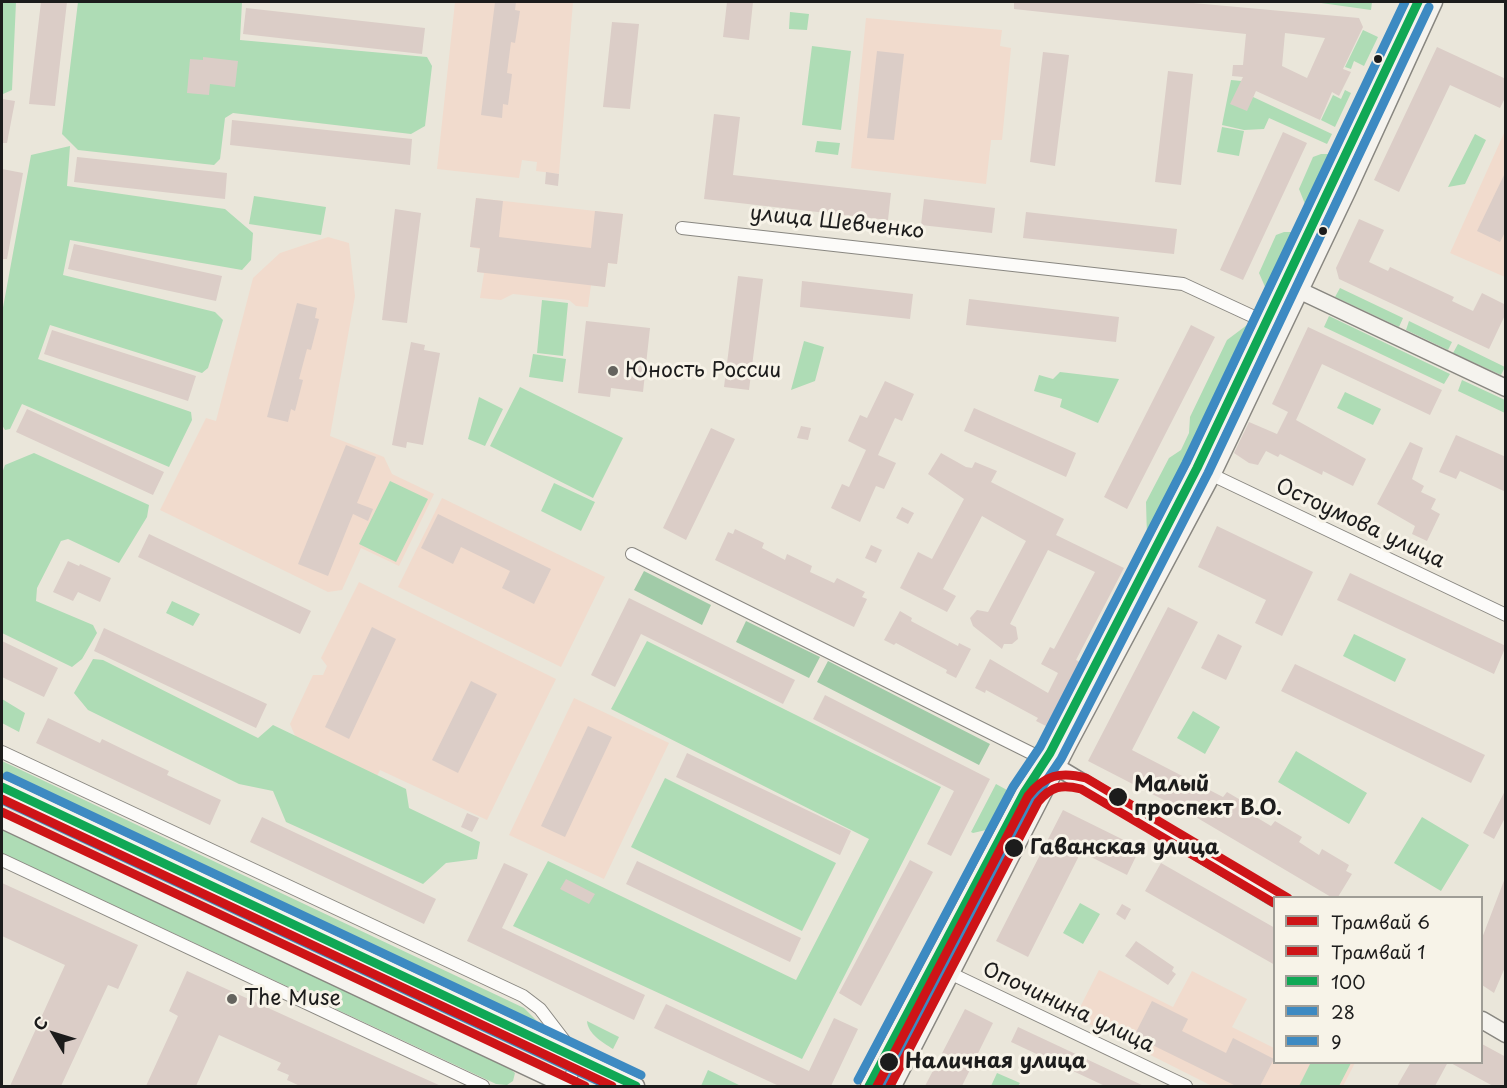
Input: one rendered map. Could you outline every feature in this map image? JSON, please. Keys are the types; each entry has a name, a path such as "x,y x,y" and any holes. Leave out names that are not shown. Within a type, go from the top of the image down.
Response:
{"main road":[{"path":"1205,472 1265,322 1418,2"},
{"path":"893,1086 951,974 1051,763 1300,291 1434,2"},
{"path":"1284,283 1506,388"},
{"path":"1051,763 1273,896"},
{"path":"869,1086 1024,793 1051,763"},
{"path":"2,787 636,1086"},
{"path":"2,820 565,1086"},
{"path":"1483,1021 1506,1034"}],"street":[{"name":"улица Шевченко","path":"682,228 1183,284 1265,322"},
{"name":"Остоумова улица","path":"1205,472 1506,615"},
{"path":"632,554 1051,763"},
{"path":"2,752 523,996 540,1009 579,1060 565,1086"},
{"path":"2,860 483,1086"},
{"name":"Опочинина улица","path":"933,966 1186,1086"}],"shaded area":[{"path":"455,2 573,2 559,174 536,171 537,162 522,160 519,178 437,169"},
{"path":"866,18 1002,30 1000,46 1011,48 1002,140 991,140 986,184 851,168"},
{"path":"1505,131 1505,277 1450,253"},
{"path":"476,198 623,214 617,264 608,263 605,287 591,285 588,307 576,306 569,300 513,294 501,300 480,298 484,273 477,272 480,249 470,247"},
{"path":"328,237 349,243 355,296 330,436 384,457 392,474 434,494 399,566 361,548 342,590 328,592 160,510 206,418 216,421 253,278 280,253"},
{"path":"442,498 605,577 561,667 398,587"},
{"path":"359,582 556,679 487,820 380,770 376,778 301,750 290,724 313,675 323,675 327,666 321,658"},
{"path":"574,698 669,743 604,879 509,835"},
{"path":"1099,970 1173,1007 1192,971 1247,999 1232,1027 1273,1048 1273,1064 1354,1064 1343,1086 1212,1086 1075,1017"}],"green space":[{"path":"2,2 16,2 12,90 3,94"},
{"path":"78,2 242,2 240,40 427,57 432,66 425,126 411,134 233,113 225,118 220,159 214,165 78,150 62,134"},
{"path":"1314,2 1372,2 1371,10"},
{"path":"790,12 809,14 807,30 789,29"},
{"path":"1363,30 1378,37 1364,66 1354,61 1351,69 1345,67"},
{"path":"812,46 851,51 841,130 802,125"},
{"path":"1231,80 1252,82 1251,96 1332,134 1327,144 1269,118 1264,129 1244,130 1222,125"},
{"path":"1345,90 1351,93 1335,127 1321,120 1333,95 1341,99"},
{"path":"1222,127 1244,131 1239,156 1217,152"},
{"path":"1475,134 1486,140 1465,184 1448,187"},
{"path":"817,141 840,143 838,155 815,152"},
{"path":"70,146 67,186 225,209 253,233 251,260 242,270 70,240 63,275 215,312 223,320 208,368 202,373 50,325 38,359 191,412 192,420 169,467 22,404 10,429 5,430 2,425 2,313 31,155"},
{"path":"1329,154 1305,204 1299,189 1313,157"},
{"path":"254,196 326,207 321,235 249,224"},
{"path":"1292,232 1266,289 1259,273 1276,235"},
{"path":"1340,288 1403,318 1399,327 1335,297"},
{"path":"542,300 568,303 563,356 537,353"},
{"path":"1329,316 1450,374 1444,384 1324,327"},
{"path":"1409,321 1452,342 1448,350 1406,330"},
{"path":"1247,325 1147,537 1146,502 1169,458 1181,450 1189,433 1190,417 1227,340"},
{"path":"804,341 824,347 815,381 791,390"},
{"path":"1458,344 1505,367 1501,375 1453,353"},
{"path":"533,354 566,359 563,382 529,377"},
{"path":"1060,372 1119,379 1098,423 1060,407 1062,399 1034,391 1039,375 1053,379"},
{"path":"1462,380 1505,400 1505,413 1458,391"},
{"path":"520,387 623,438 593,498 490,446"},
{"path":"1345,392 1381,409 1373,425 1337,408"},
{"path":"479,397 503,409 485,446 468,439"},
{"path":"34,453 149,505 147,517 119,563 68,539 61,541 37,588 36,601 93,625 97,633 82,659 72,667 2,633 2,473 5,465"},
{"path":"390,481 428,499 396,562 359,544"},
{"path":"554,483 595,502 581,531 541,511"},
{"path":"644,571 711,605 702,625 634,590"},
{"path":"172,601 200,614 193,626 166,613"},
{"path":"746,621 820,657 809,678 736,642"},
{"path":"1354,634 1406,659 1395,682 1343,656"},
{"path":"647,641 941,787 802,1059 513,926 548,861 796,980 869,839 611,709"},
{"path":"93,659 103,660 258,738 273,725 406,789 409,808 480,842 477,859 446,863 423,884 286,822 273,791 239,784 88,710 74,693"},
{"path":"828,661 990,744 979,765 817,682"},
{"path":"2,699 25,713 19,732 2,723"},
{"path":"1193,711 1220,727 1205,754 1177,738"},
{"path":"1296,751 1367,793 1349,824 1278,782"},
{"path":"2,761 524,1008 539,1023 539,1028 534,1030 2,780"},
{"path":"665,778 836,863 802,931 631,847"},
{"path":"996,784 1007,790 986,830 973,833 971,832"},
{"path":"1422,817 1469,845 1441,891 1394,863"},
{"path":"2,829 509,1068 515,1073 513,1081 507,1085 496,1084 2,853"},
{"path":"1080,903 1100,914 1083,944 1063,933"},
{"path":"587,1021 619,1037 613,1049 593,1034"},
{"path":"1310,1064 1350,1064 1339,1086 1299,1086"},
{"path":"708,1070 741,1086 701,1086"},
{"path":"997,1073 1020,1083 1018,1086 991,1086"}],"building":[{"path":"41,2 67,2 55,106 29,104"},
{"path":"495,2 516,2 515,10 520,11 515,43 511,42 507,73 512,74 508,105 503,104 502,118 481,115"},
{"path":"727,2 753,2 749,40 723,37"},
{"path":"1014,2 1182,2 1359,18 1363,27 1343,69 1351,72 1339,96 1332,92 1320,120 1256,91 1247,111 1230,104 1243,77 1232,76 1233,65 1243,65 1246,34 1014,9","holes":["1285,33 1325,38 1307,78 1282,66"]},
{"path":"246,8 425,28 422,54 243,34"},
{"path":"612,22 639,24 630,109 603,107"},
{"path":"1437,47 1506,79 1506,96 1500,108 1450,85 1399,192 1374,180"},
{"path":"877,51 904,54 894,140 867,138"},
{"path":"1043,52 1069,55 1055,166 1030,162"},
{"path":"203,57 238,61 235,87 210,84 209,95 187,93 190,59 203,60"},
{"path":"1168,71 1193,74 1181,185 1155,182"},
{"path":"2,99 15,101 7,143 2,143"},
{"path":"714,114 740,117 733,175 891,193 888,220 704,199"},
{"path":"232,120 412,139 410,165 230,145"},
{"path":"1283,132 1307,143 1243,280 1220,270"},
{"path":"77,157 227,173 225,199 74,182"},
{"path":"2,169 23,173 7,259 2,259"},
{"path":"1506,171 1506,230 1500,242 1477,231"},
{"path":"546,172 559,174 558,186 545,184"},
{"path":"476,198 503,201 499,237 591,248 595,211 623,214 617,264 608,263 605,287 477,272 480,248 470,247"},
{"path":"924,199 995,208 992,233 921,225"},
{"path":"395,209 421,213 407,323 382,320"},
{"path":"1026,212 1177,229 1174,254 1023,238"},
{"path":"1359,219 1384,230 1369,262 1388,271 1390,267 1454,297 1452,301 1473,311 1482,293 1506,305 1506,313 1489,349 1339,279 1336,268"},
{"path":"74,244 222,276 216,301 68,269"},
{"path":"738,276 763,279 749,390 724,387"},
{"path":"802,281 913,294 910,319 800,307"},
{"path":"969,299 1119,317 1116,342 966,325"},
{"path":"297,303 317,308 315,318 319,319 311,350 307,349 299,379 303,380 295,411 291,409 288,422 267,417"},
{"name":"Юность России","path":"586,321 650,328 643,392 611,388 610,397 578,393"},
{"path":"1191,325 1215,337 1127,509 1104,497"},
{"path":"1308,327 1442,390 1430,415 1322,364 1296,420 1366,459 1353,486 1323,471 1322,475 1280,454 1278,457 1266,451 1258,465 1249,463 1234,453 1249,422 1277,434 1288,412 1272,404"},
{"path":"52,330 196,376 188,401 44,354"},
{"path":"411,342 425,345 424,350 440,353 423,445 407,442 406,448 392,445"},
{"path":"885,381 914,394 902,421 895,418 878,455 896,463 884,489 876,486 860,522 831,508 842,484 849,487 866,450 848,441 860,415 867,418"},
{"path":"974,408 1076,453 1066,477 964,431"},
{"path":"27,409 164,472 153,495 16,432"},
{"path":"801,426 811,428 808,440 797,438"},
{"path":"711,428 735,439 686,540 663,528"},
{"path":"1456,435 1506,457 1506,492 1460,471 1456,479 1439,472"},
{"path":"1410,442 1423,448 1412,479 1424,486 1421,492 1436,499 1431,509 1440,514 1427,541 1412,534 1415,526 1377,504"},
{"path":"346,445 376,457 357,503 373,509 368,521 353,514 328,576 298,564"},
{"path":"941,453 966,467 972,468 975,462 997,471 991,482 1064,519 1056,535 1124,568 1076,660 1080,662 1046,726 1036,721 1038,718 986,690 985,693 975,688 990,659 1048,693 1058,673 1041,664 1050,647 1054,649 1095,572 1048,550 1010,624 1016,627 1018,639 1012,644 1004,644 1002,649 973,626 970,618 977,610 988,612 1026,541 982,516 943,589 956,596 947,612 900,588 918,552 932,559 964,499 928,474"},
{"path":"902,507 914,513 908,524 896,518"},
{"path":"438,514 551,569 534,604 502,588 510,571 461,547 453,564 421,548"},
{"path":"1217,526 1313,572 1282,636 1255,623 1266,600 1198,567"},
{"path":"735,529 764,543 762,548 785,560 787,554 812,566 810,572 834,583 837,578 865,592 862,597 867,599 854,627 715,560 728,532 733,534"},
{"path":"149,534 311,611 300,634 138,557"},
{"path":"871,545 882,550 876,563 865,558"},
{"path":"68,561 111,578 100,602 78,592 73,601 53,592"},
{"path":"1350,573 1506,646 1494,674 1337,600"},
{"path":"629,598 795,680 783,704 641,634 615,687 591,675"},
{"path":"1168,607 1198,622 1132,750 1223,797 1227,792 1254,808 1251,814 1271,826 1275,821 1302,837 1299,842 1319,855 1322,849 1349,865 1346,871 1352,874 1339,896 1329,896 1189,813 1088,761"},
{"path":"900,611 912,618 911,621 958,646 959,643 971,649 956,678 946,673 947,670 896,643 894,645 884,640"},
{"path":"372,627 396,639 349,739 325,727"},
{"path":"104,628 267,704 256,728 94,651"},
{"path":"1218,634 1242,646 1226,680 1201,668"},
{"path":"2,641 58,668 44,697 2,677"},
{"path":"1295,664 1485,755 1471,783 1281,691"},
{"path":"471,681 497,694 458,773 432,760"},
{"path":"825,695 990,779 951,856 927,844 954,791 813,719"},
{"path":"48,718 100,743 102,739 169,771 167,775 221,800 210,825 36,743"},
{"path":"588,726 612,737 565,837 541,826"},
{"path":"687,753 851,831 840,855 676,777"},
{"path":"1506,789 1506,816 1494,839 1483,833"},
{"path":"1063,810 1140,848 1127,875 1081,852 1028,957 996,941"},
{"path":"467,813 479,818 472,832 461,827"},
{"path":"262,817 436,899 424,924 250,842"},
{"path":"910,860 933,872 861,1006 839,993"},
{"path":"637,861 801,938 790,962 626,884"},
{"path":"504,863 528,874 502,928 645,995 634,1020 467,941"},
{"path":"1161,863 1273,927 1273,964 1145,891"},
{"path":"1505,878 1506,965 1494,993 1483,986 1483,935"},
{"path":"566,879 595,894 589,904 560,889"},
{"path":"2,883 138,945 118,989 108,985 61,1086 10,1086 65,965 2,936"},
{"path":"1122,904 1131,909 1125,920 1116,914"},
{"path":"1136,941 1174,967 1172,971 1176,974 1168,985 1125,956"},
{"path":"187,971 441,1086 300,1086 287,1080 289,1075 277,1070 281,1063 219,1035 196,1086 146,1086 178,1016 169,1011"},
{"path":"1152,1001 1188,1019 1182,1031 1226,1053 1233,1038 1273,1058 1273,1061 1260,1086 1236,1086 1134,1036"},
{"path":"666,1004 809,1071 834,1018 858,1029 831,1086 779,1086 654,1028"},
{"path":"965,1009 993,1023 962,1086 925,1086"},
{"path":"1018,1027 1144,1086 1105,1086 1011,1042"},
{"path":"1483,1045 1506,1057 1506,1086 1493,1086 1453,1064 1483,1064"},
{"path":"1410,1064 1447,1064 1435,1086 1397,1086"}],"tram line":[{"name":"6","path":"877,1086 1028,796 1047,779 1061,775 1086,778 1285,896"},
{"name":"1","path":"890,1086 1038,802 1052,790 1062,787 1081,789 1273,902"},
{"name":"6","path":"2,799 612,1086"},
{"name":"1","path":"2,812 585,1086"}],"transit line":[{"name":"9","path":"858,1080 1013,787 1040,747 1186,463 1405,2"},
{"name":"100","path":"869,1086 1024,793 1050,753 1197,468 1418,2"},
{"name":"28","path":"882,1086 1034,799 1061,759 1208,473 1429,7"},
{"name":"9","path":"7,776 641,1075"},
{"name":"100","path":"2,787 636,1086"},
{"name":"28","path":"2,800 609,1086"}],"place":[{"name":"Юность России","path":"613,371"},
{"name":"Малый проспект В.О.","path":"1118,797"},
{"name":"Гаванская улица","path":"1014,848"},
{"name":"The Muse","path":"232,999"},
{"name":"Наличная улица","path":"889,1062"}]}
